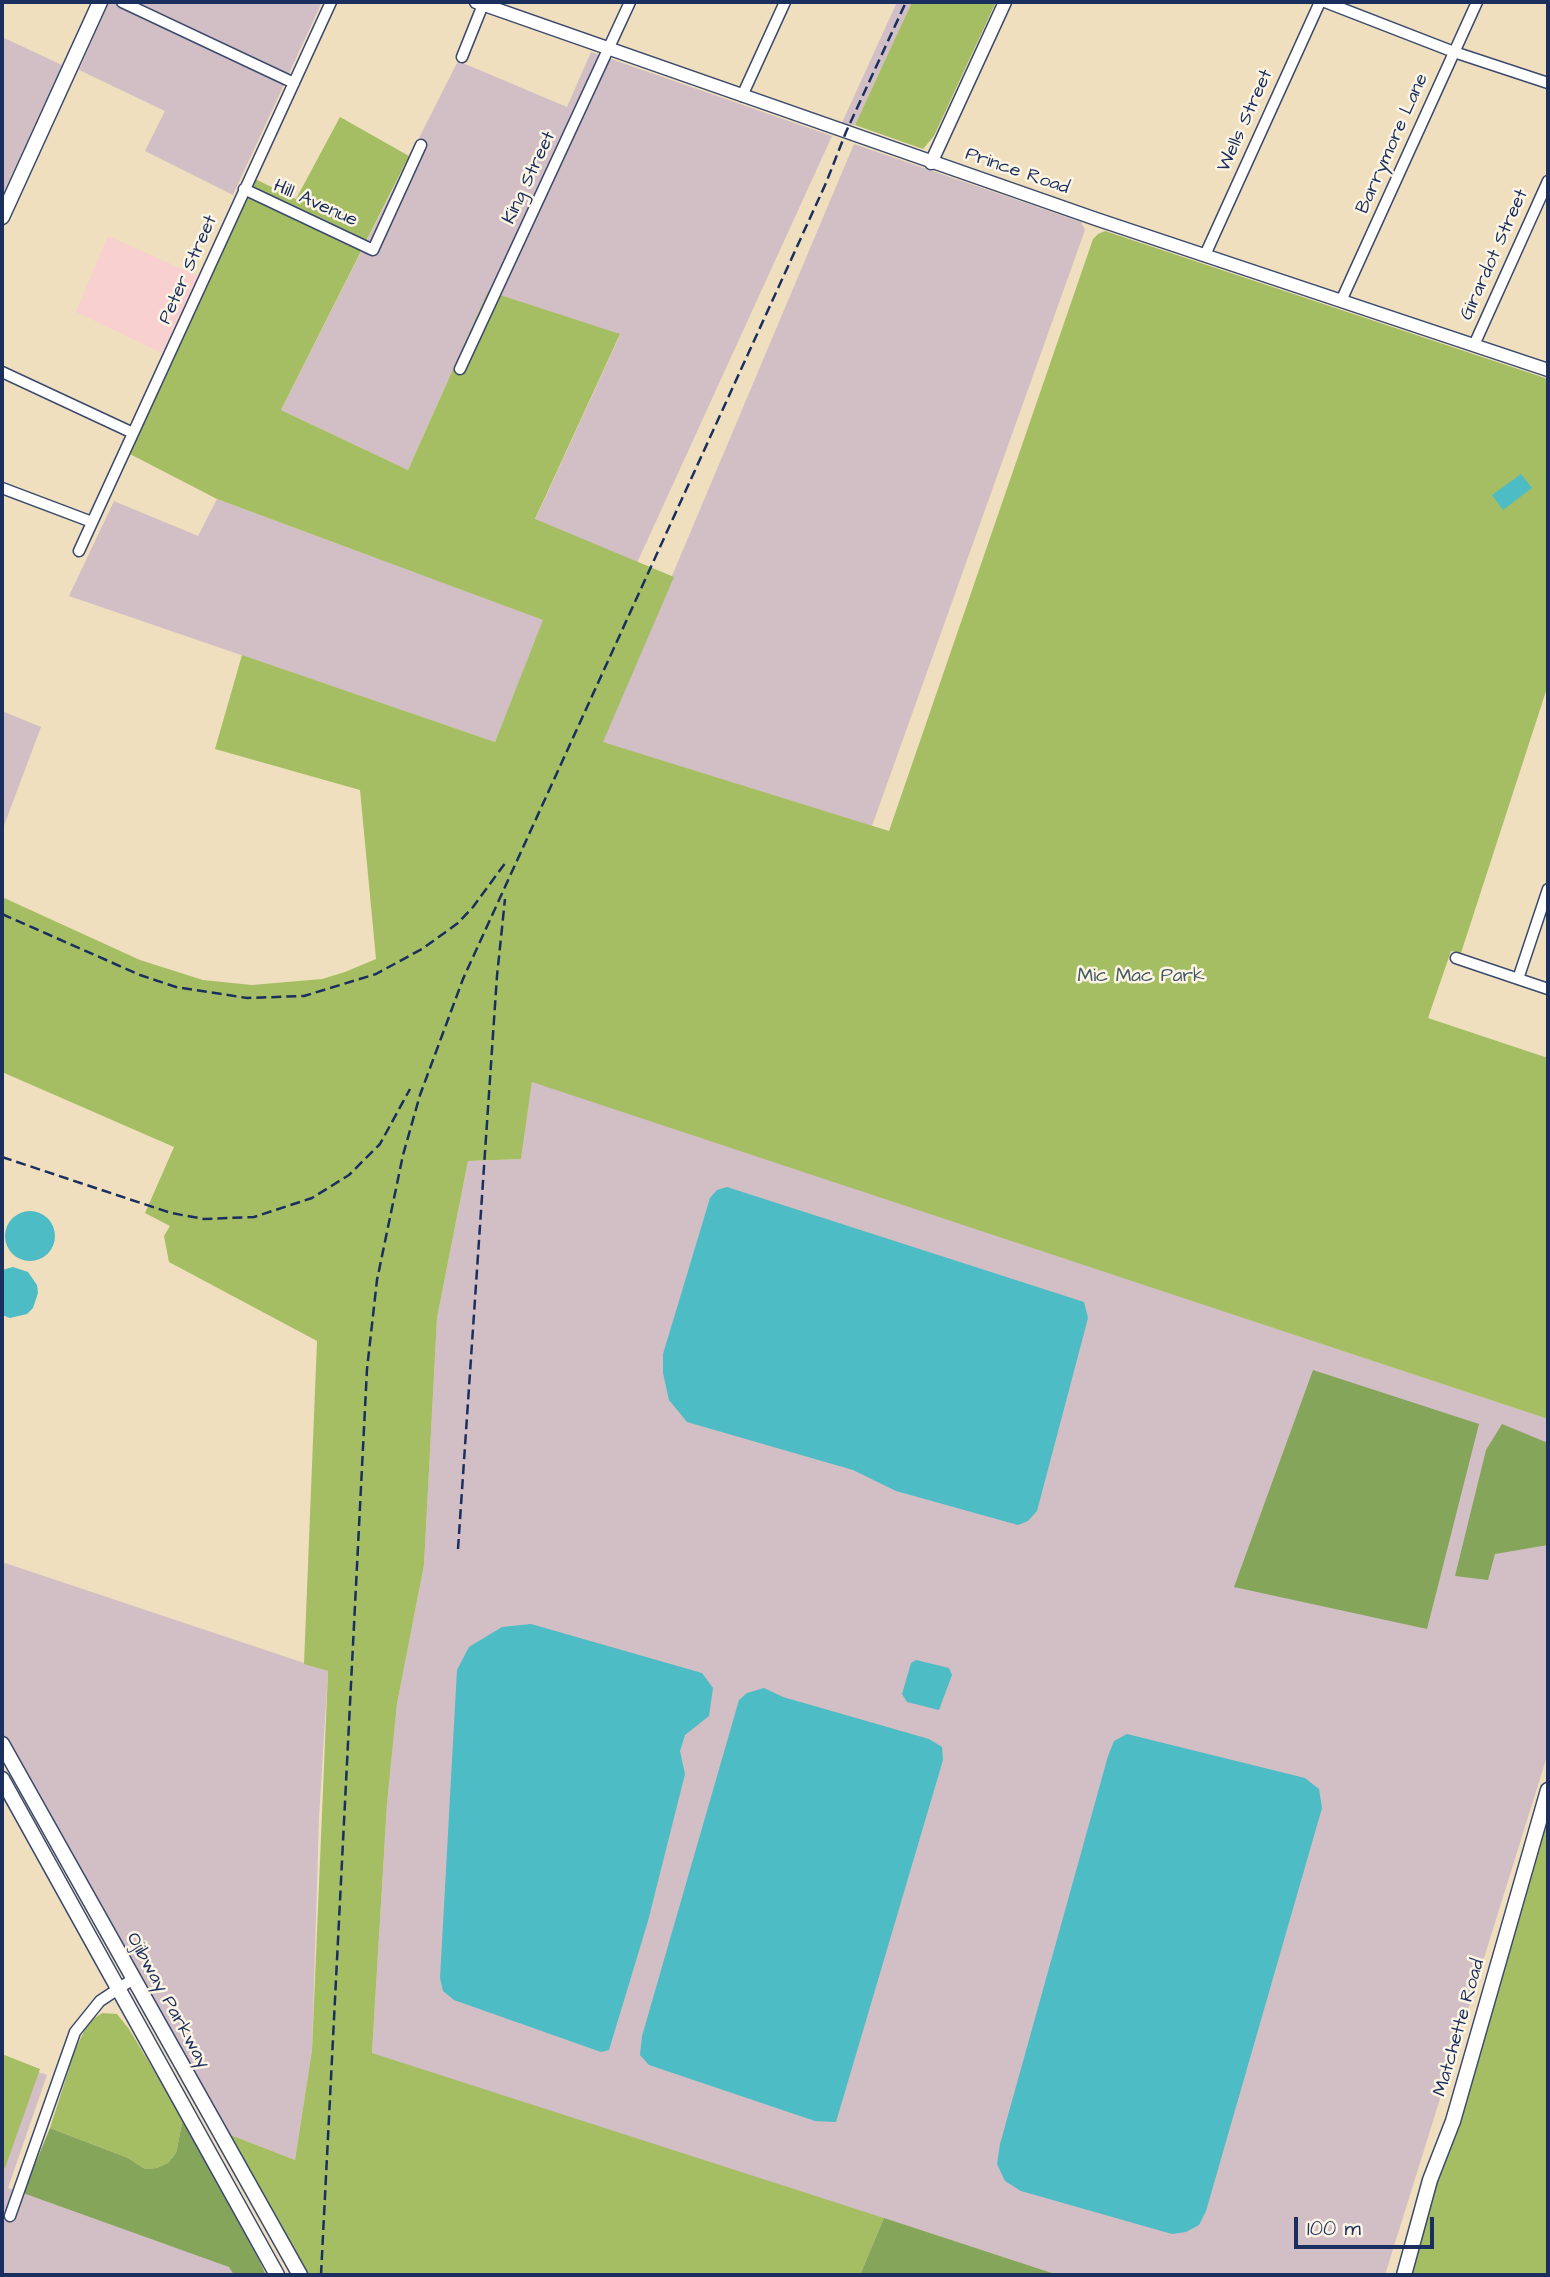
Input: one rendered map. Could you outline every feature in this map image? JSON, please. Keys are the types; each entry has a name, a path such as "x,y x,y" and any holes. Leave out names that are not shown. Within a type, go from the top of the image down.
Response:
{"main road":[{"path":"2,217 100,2"},
{"name":"Ojibway Parkway","path":"2,1744 300,2275"},
{"name":"Ojibway Parkway","path":"2,1779 277,2275"},
{"name":"Matchette Road","path":"1404,2275 1430,2180 1453,2121 1548,1790"}],"street":[{"path":"122,2 294,83"},
{"name":"Peter Street","path":"79,551 331,2"},
{"name":"King Street","path":"460,369 630,2"},
{"path":"743,96 785,2"},
{"path":"931,163 1005,2"},
{"path":"1322,2 1454,52 1548,83"},
{"name":"Wells Street","path":"1205,256 1322,2"},
{"name":"Barrymore Lane","path":"1341,301 1477,2"},
{"path":"462,57 481,3"},
{"name":"Prince Road","path":"481,3 931,163 1548,370"},
{"name":"Hill Avenue","path":"244,189 373,250 421,145"},
{"name":"Girardot Street","path":"1474,345 1548,181"},
{"path":"2,372 133,433"},
{"path":"2,488 92,522"},
{"path":"1518,979 1548,889"},
{"path":"1456,958 1548,989"},
{"path":"10,2216 75,2032 100,2001 133,1979"}],"shaded area":[{"path":"109,2 322,2 233,195 145,151 165,111 79,70"},
{"path":"897,2 912,2 855,125 841,125"},
{"path":"2,37 62,65 2,196"},
{"path":"591,52 832,136 637,563 535,520 620,335 488,291 408,470 281,410 458,61 567,107"},
{"path":"854,144 1081,222 1085,230 872,826 602,742"},
{"path":"108,236 198,276 162,353 76,312"},
{"path":"217,499 544,620 495,742 69,596 114,501 198,536"},
{"path":"2,711 41,727 2,831"},
{"path":"532,1081 1548,1419 1548,1753 1385,2275 1058,2275 372,2054 387,1804 397,1704 424,1565 437,1318 468,1161 521,1159"},
{"path":"5,1563 328,1671 319,1818 312,2050 295,2160 223,2132 2,1732 2,1566"},
{"path":"2,2060 47,2075 8,2188 234,2261 242,2275 2,2275"}],"green space":[{"path":"912,2 996,2 934,136 923,149 855,125"},
{"name":"Mic Mac Park","path":"340,117 409,156 281,410 408,470 488,291 620,334 535,519 674,577 603,742 889,831 1093,239 1098,234 1105,231 1548,379 1548,685 1461,953 1451,951 1428,1018 1548,1058 1548,1419 532,1082 521,1159 468,1161 437,1318 424,1565 397,1704 387,1804 372,2053 884,2218 860,2275 306,2275 223,2132 295,2160 312,2050 328,1671 304,1664 317,1341 169,1262 164,1236 170,1226 145,1213 174,1147 2,1072 2,897 140,960 203,980 252,985 322,979 345,972 376,959 360,790 215,749 242,655 495,742 543,620 217,499 126,452 253,178 296,199"},
{"path":"1313,1370 1479,1424 1427,1629 1234,1587"},
{"path":"1502,1424 1548,1443 1548,1545 1495,1554 1488,1580 1455,1576 1486,1450"},
{"path":"1548,1781 1548,2275 1410,2275 1424,2221"},
{"path":"102,2013 117,2014 129,2029 183,2119 176,2153 168,2163 157,2168 145,2169 128,2158 50,2128 75,2050 88,2023"},
{"path":"2,2054 40,2069 5,2168 2,2167"},
{"path":"183,2119 266,2275 234,2275 229,2267 23,2193 50,2128 128,2158 145,2169 168,2163 176,2153"},
{"path":"884,2218 1058,2275 860,2275"}],"water":[{"path":"1521,474 1532,488 1503,510 1492,495"},
{"path":"727,1187 1084,1302 1088,1318 1037,1511 1028,1521 1018,1525 896,1491 853,1470 687,1422 669,1400 663,1373 663,1354 710,1198 717,1190"},
{"path":"30,1211 48,1218 55,1236 48,1254 30,1261 12,1254 5,1236 12,1218"},
{"path":"13,1267 28,1272 37,1285 38,1293 33,1308 27,1314 10,1318 2,1315 2,1270"},
{"path":"531,1624 702,1673 713,1688 709,1716 685,1735 680,1751 685,1774 648,1921 609,2050 601,2052 454,2000 443,1991 440,1978 457,1670 469,1647 502,1627"},
{"path":"916,1660 949,1668 952,1675 939,1710 907,1702 902,1694 911,1663"},
{"path":"764,1688 783,1697 929,1739 942,1747 943,1760 836,2122 815,2121 649,2065 640,2055 642,2036 739,1700 747,1693"},
{"path":"1127,1734 1305,1778 1319,1789 1322,1808 1206,2211 1199,2225 1186,2232 1172,2234 1021,2191 1005,2181 997,2164 1000,2144 1108,1756 1114,1741"}],"railway":[{"path":"321,2275 367,1369 377,1280 403,1155 420,1095 463,979 906,2"},
{"path":"2,914 140,975 176,987 247,998 304,996 376,974 422,949 458,923 506,862"},
{"path":"458,1549 497,976 505,899"},
{"path":"2,1157 171,1213 204,1219 254,1217 312,1198 349,1175 380,1144 410,1089"}]}
